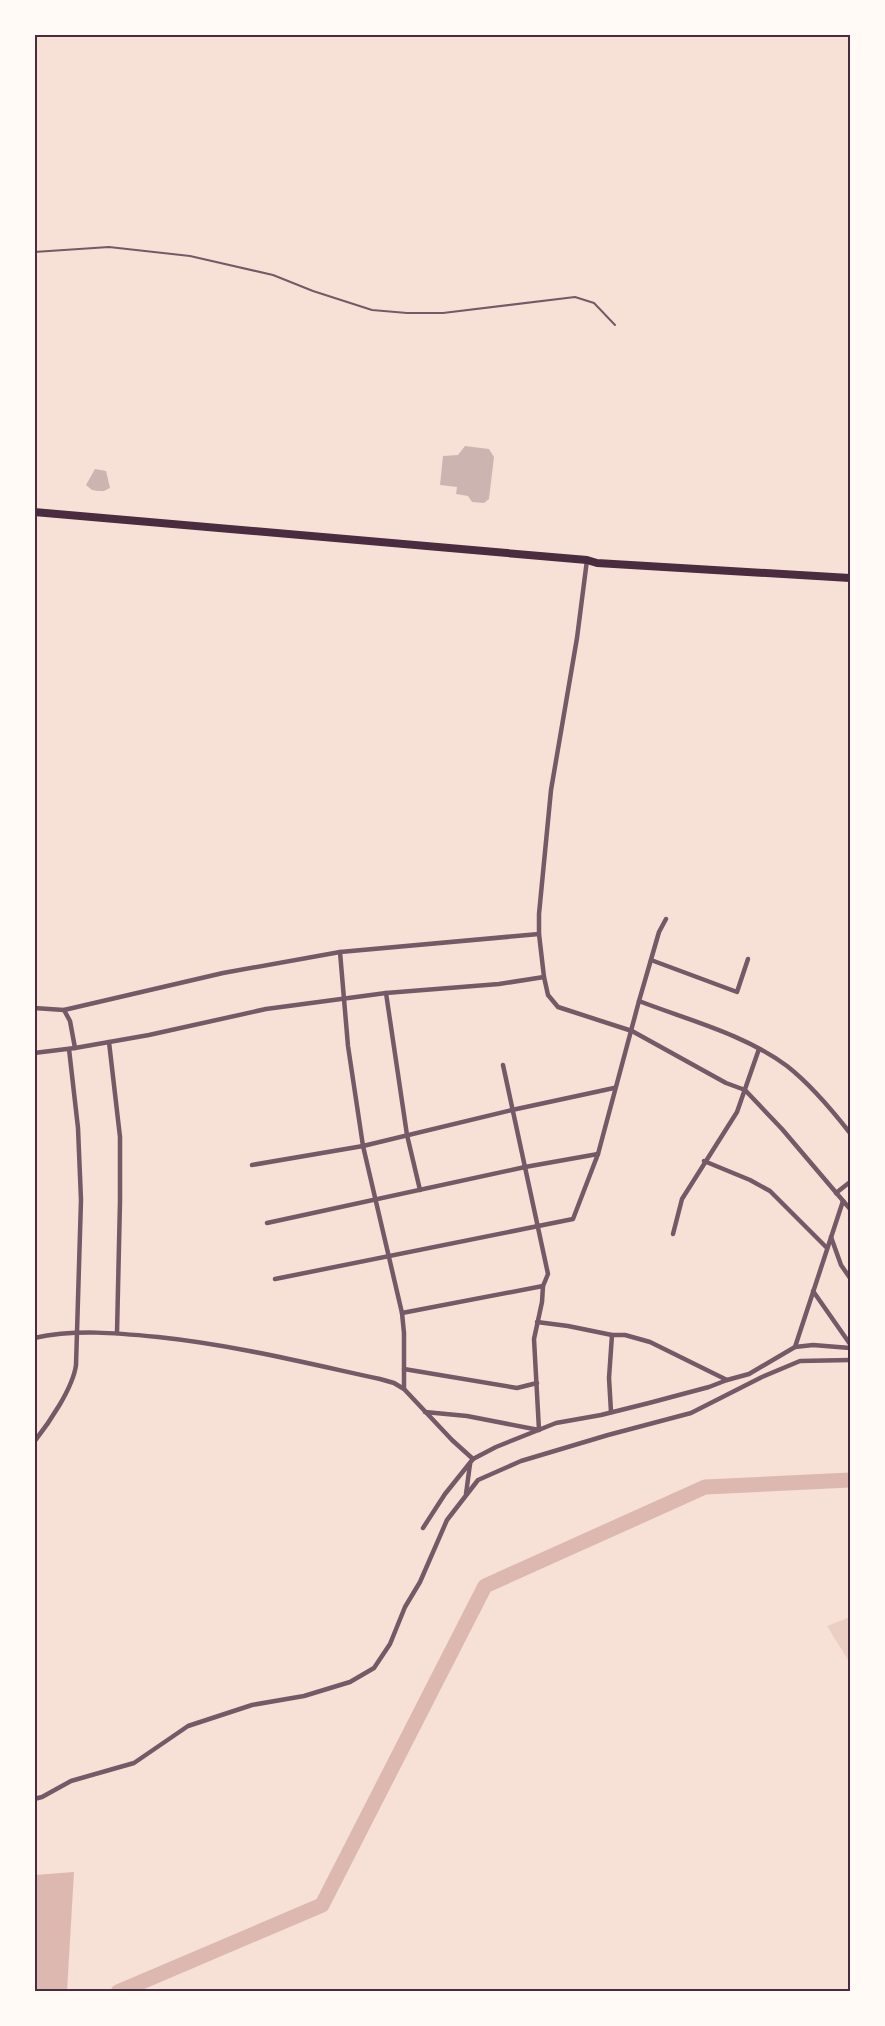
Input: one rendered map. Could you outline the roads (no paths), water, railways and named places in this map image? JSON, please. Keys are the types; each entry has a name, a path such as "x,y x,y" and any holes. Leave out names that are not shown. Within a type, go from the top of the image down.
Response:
{"highway":[{"path":"34,512 586,560 597,563 850,578"}],"street":[{"path":"586,560 577,638 551,790 539,934 548,995 560,1008 632,1031 726,1083 745,1090 782,1129 850,1209"},
{"path":"275,1279 573,1219 598,1154 614,1088 659,932 666,920"},
{"path":"34,1008 64,1010 223,973 339,952 539,934"},
{"path":"339,952 348,1046 363,1146 402,1313 404,1389"},
{"path":"651,960 737,992 748,959"},
{"path":"34,1053 109,1042 266,1009 386,993 499,984 544,977"},
{"path":"386,993 407,1135 420,1190"},
{"path":"639,1001 737,1038 788,1067 850,1133"},
{"path":"34,1442 68,1390 76,1365 81,1200 70,1021 64,1010"},
{"path":"109,1042 120,1137 117,1333"},
{"path":"673,1233 682,1199 737,1112 759,1049"},
{"path":"503,1065 548,1274 543,1286 534,1339 539,1430"},
{"path":"252,1165 363,1146 614,1088"},
{"path":"267,1223 525,1167 598,1154"},
{"path":"704,1161 770,1191 827,1248"},
{"path":"836,1193 850,1182"},
{"path":"795,1347 843,1201"},
{"path":"831,1237 841,1264 850,1278"},
{"path":"402,1313 543,1286"},
{"path":"813,1291 850,1346"},
{"path":"537,1322 612,1335 625,1335 650,1342 727,1380"},
{"path":"34,1337 76,1332 117,1333 212,1344 271,1354 380,1379 404,1389 471,1461"},
{"path":"611,1412 609,1378 612,1335"},
{"path":"423,1528 444,1494 471,1461 496,1447 556,1423 709,1388 749,1374 795,1347 850,1346"},
{"path":"34,1799 71,1781 134,1763 188,1726 252,1705 304,1696 350,1682 374,1668 390,1644 405,1607 420,1582 447,1520 478,1480 521,1461 691,1413 762,1377 800,1361 850,1360"},
{"path":"404,1369 517,1388 537,1383"},
{"path":"425,1412 467,1416 539,1430"},
{"path":"465,1497 471,1461"}],"lane":[{"path":"34,252 109,248 190,256 273,275 372,310 406,313 443,314 575,297 594,303 615,325"}],"waterway":[{"path":"118,1992 322,1905 485,1586 705,1487 850,1480"}]}
